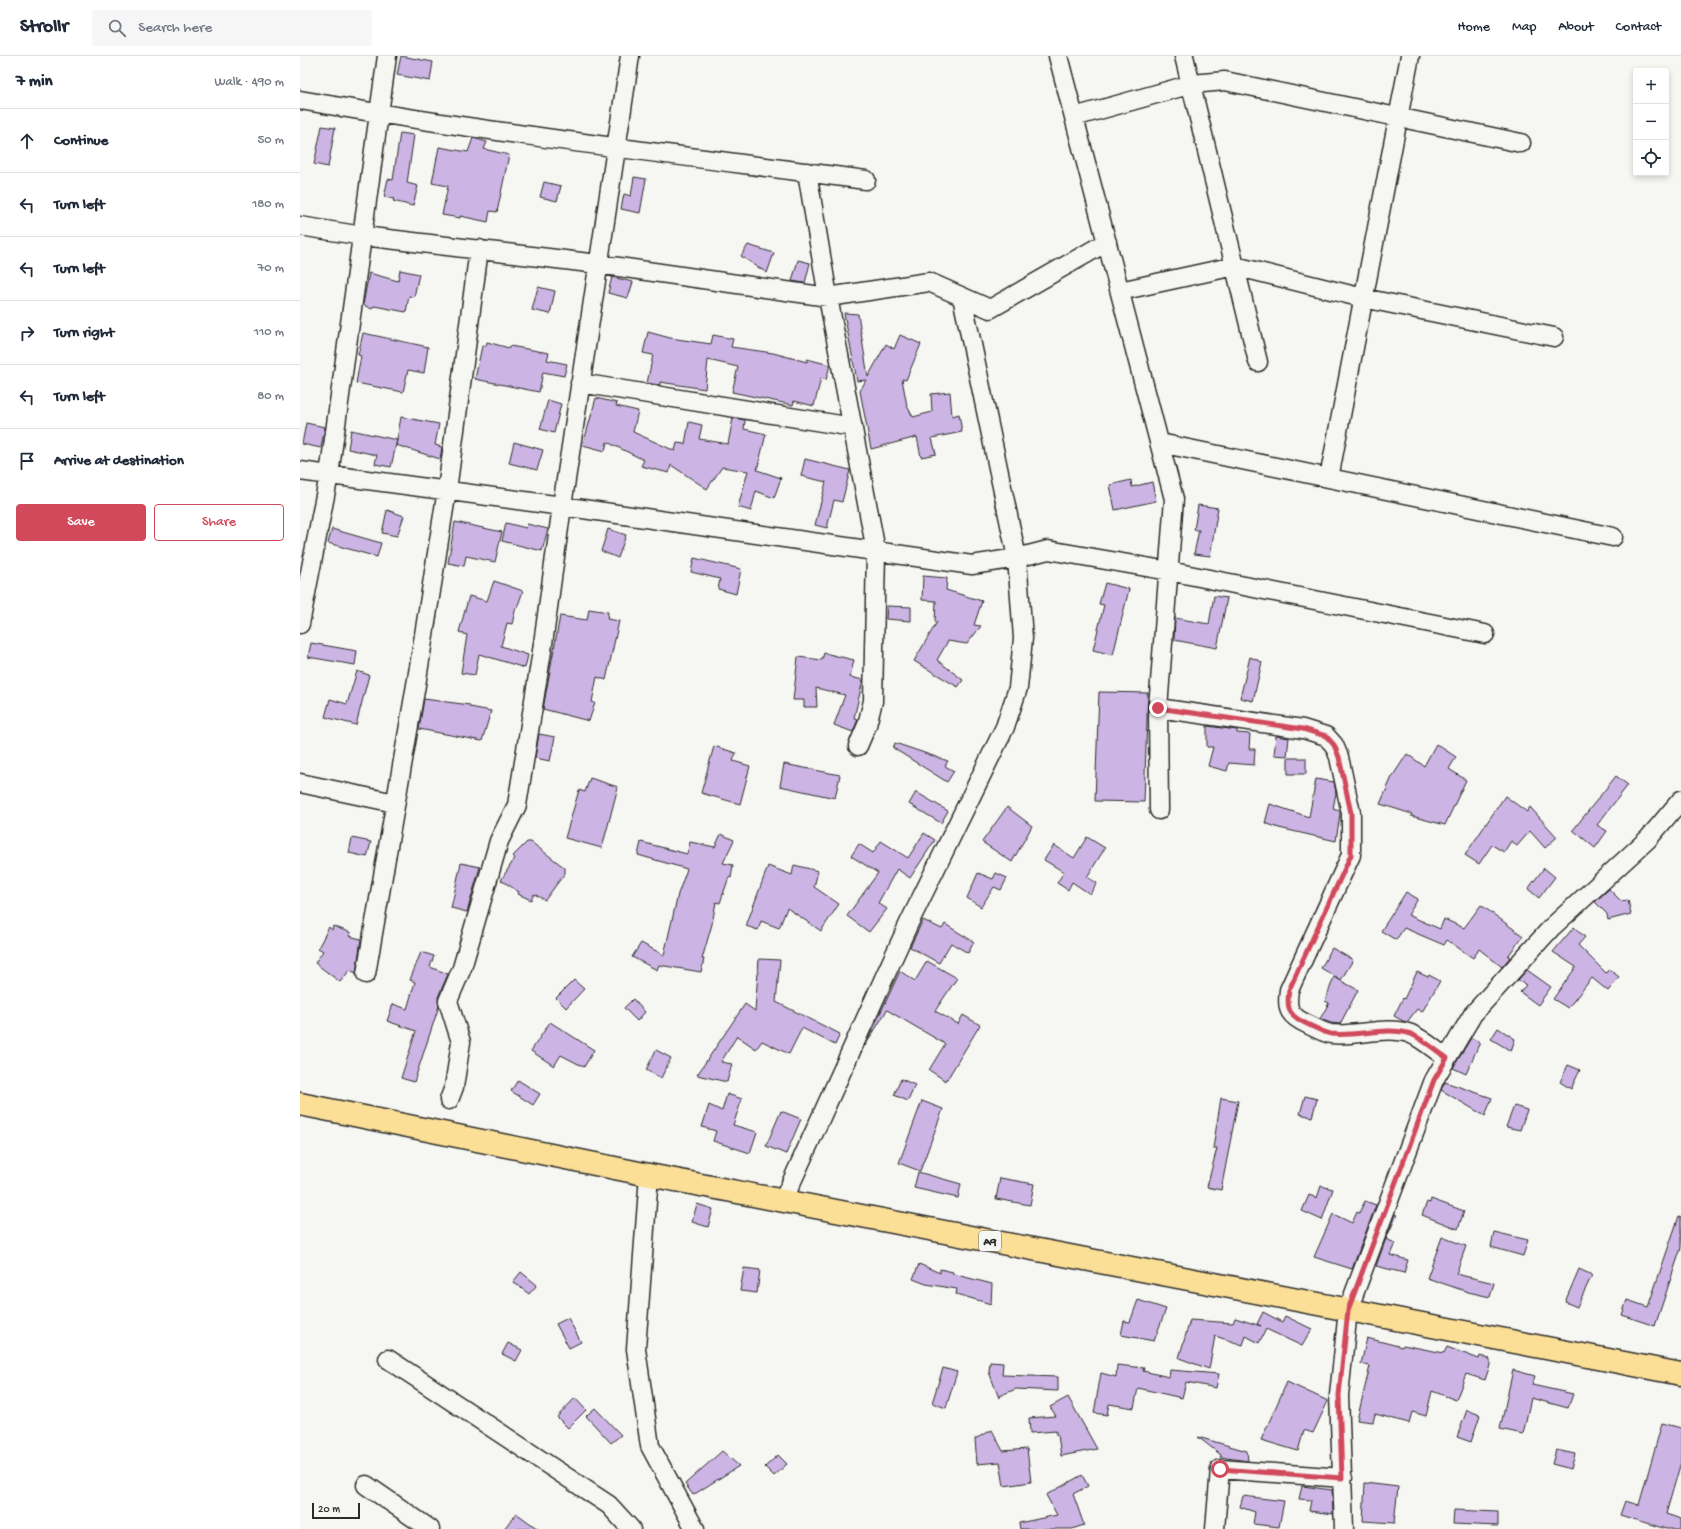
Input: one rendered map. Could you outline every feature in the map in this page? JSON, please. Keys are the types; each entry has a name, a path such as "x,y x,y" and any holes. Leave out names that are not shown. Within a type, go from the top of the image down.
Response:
{"main road":[{"name":"A9","path":"300,1104 649,1175 1681,1374"}],"street":[{"path":"300,624 329,475 388,56"},
{"path":"449,1100 454,1087 461,1042 448,1001 462,968 499,841 517,804 542,651 580,383 630,56"},
{"path":"1058,56 1174,500 1158,708 1158,810"},
{"path":"1184,56 1258,362"},
{"path":"1329,478 1410,56"},
{"path":"1074,117 1192,84 1226,81 1399,116 1521,143"},
{"path":"300,100 379,114 616,148 866,180"},
{"path":"807,172 828,298 876,551 873,701 867,725 858,746"},
{"path":"300,226 362,236 598,264 828,298 928,282 990,309 1107,242"},
{"path":"366,974 417,679 447,490 479,249"},
{"path":"1120,291 1235,266 1364,298 1554,337"},
{"path":"783,1201 908,923 1005,727 1018,688 1023,638 1017,558 962,297"},
{"path":"580,383 853,427"},
{"path":"1160,444 1613,538"},
{"path":"300,471 562,506 972,565 1017,558 1048,550 1169,571 1485,634"},
{"path":"1158,708 1303,729 1326,736 1334,745 1341,764 1351,813 1351,855 1289,990 1287,1006 1292,1015 1301,1022 1330,1034 1352,1035 1389,1032 1411,1034 1447,1058"},
{"path":"300,782 395,803"},
{"path":"1344,1529 1339,1395 1348,1310 1434,1080 1474,1014 1552,927 1648,839 1681,800"},
{"path":"649,1175 636,1349 650,1446 695,1529"},
{"path":"388,1359 609,1505 631,1529"},
{"path":"1215,1529 1220,1469 1342,1478"},
{"path":"366,1485 430,1529"}],"building":[{"path":"401,56 433,62 430,81 397,75"},
{"path":"322,126 335,128 328,167 314,164"},
{"path":"400,133 414,135 407,183 418,186 413,206 384,197 388,179 393,180"},
{"path":"473,138 487,142 484,149 509,155 497,212 490,211 488,222 460,216 460,218 442,215 448,186 432,183 439,147 468,152"},
{"path":"634,177 646,179 640,213 621,209 624,194 631,196"},
{"path":"544,182 561,186 557,201 540,197"},
{"path":"748,245 774,253 767,273 741,256"},
{"path":"798,260 810,263 805,283 792,281"},
{"path":"400,270 419,274 414,297 409,296 406,312 374,306 372,309 363,305 369,273 398,281"},
{"path":"612,277 633,282 628,298 608,293"},
{"path":"538,287 555,291 550,314 532,310"},
{"path":"844,313 858,314 868,377 886,344 894,349 900,335 921,344 906,380 902,379 907,406 913,417 932,412 931,394 950,392 952,416 959,414 962,432 932,438 936,454 921,457 917,437 871,449 860,391 866,380 857,381"},
{"path":"648,332 670,338 711,344 713,335 733,339 731,347 773,353 807,362 807,359 830,365 826,380 821,378 814,406 794,401 793,405 732,392 738,367 708,360 705,389 660,382 660,385 652,384 647,383 653,355 643,353"},
{"path":"363,333 428,347 424,373 408,370 403,392 356,383 361,356 358,355"},
{"path":"487,342 509,348 510,346 549,353 547,360 567,364 564,376 543,372 539,392 475,379 482,346 486,346"},
{"path":"596,398 617,403 616,406 638,411 633,432 675,451 677,443 685,444 689,422 702,425 699,439 728,444 733,418 745,420 744,429 766,434 757,470 781,478 774,498 756,491 751,511 738,507 748,471 722,467 707,489 671,465 669,473 641,466 644,460 607,442 605,451 583,445"},
{"path":"548,400 561,404 554,433 540,429"},
{"path":"401,417 439,424 435,445 442,447 440,459 396,445"},
{"path":"306,423 325,427 321,448 302,444"},
{"path":"351,430 397,440 391,467 375,464 377,455 348,449"},
{"path":"514,442 543,450 537,470 509,463"},
{"path":"805,459 850,470 842,502 834,500 827,528 815,525 826,482 801,476"},
{"path":"1131,480 1132,487 1152,482 1156,501 1115,510 1110,485"},
{"path":"1198,505 1218,508 1210,556 1194,554 1199,530 1194,530"},
{"path":"387,510 404,516 397,536 382,533"},
{"path":"455,522 502,532 495,562 466,556 464,566 448,563"},
{"path":"506,523 526,528 527,524 548,529 542,551 502,541"},
{"path":"332,529 381,543 377,557 328,543"},
{"path":"608,529 626,535 618,558 601,551"},
{"path":"694,558 741,569 736,594 718,589 720,579 691,572"},
{"path":"923,576 947,578 946,590 982,601 974,625 981,626 967,644 948,641 937,660 963,680 958,687 914,661 937,622 935,622 936,601 922,600"},
{"path":"494,581 523,591 517,608 516,607 512,624 507,623 501,646 528,655 525,668 479,654 475,675 461,673 467,635 459,632 469,596 487,601"},
{"path":"1105,583 1129,589 1113,655 1093,650 1104,605 1099,604"},
{"path":"1214,596 1227,598 1217,648 1174,640 1175,618 1209,624"},
{"path":"887,606 911,607 911,621 886,619"},
{"path":"589,609 608,612 607,619 619,621 606,680 597,677 592,702 595,703 589,721 543,709 560,616 587,620"},
{"path":"311,643 357,651 355,665 308,657"},
{"path":"824,653 854,660 850,677 863,680 854,718 858,719 853,732 834,725 845,695 816,688 817,707 804,707 804,700 793,700 798,657 822,660"},
{"path":"1250,657 1262,662 1253,701 1240,698"},
{"path":"357,671 369,675 356,725 325,717 330,699 347,704"},
{"path":"1099,692 1148,693 1144,802 1095,801"},
{"path":"424,699 470,705 470,707 491,711 482,741 419,729"},
{"path":"1207,726 1237,730 1237,733 1250,734 1249,749 1255,749 1254,765 1229,763 1227,771 1208,766 1213,747 1207,747"},
{"path":"539,734 555,737 550,761 535,758"},
{"path":"1276,736 1289,738 1287,756 1274,755"},
{"path":"895,743 948,761 945,766 954,771 947,782 893,748"},
{"path":"1436,744 1456,757 1449,769 1466,780 1445,825 1411,816 1412,814 1380,804 1392,777 1407,754 1424,766"},
{"path":"714,746 736,753 733,761 750,766 740,804 701,793"},
{"path":"1288,758 1306,758 1306,774 1288,774"},
{"path":"784,764 840,775 835,798 780,786"},
{"path":"1616,776 1628,785 1597,825 1607,831 1595,848 1573,830"},
{"path":"590,778 618,787 602,848 565,838 579,790 585,792"},
{"path":"1316,779 1334,782 1336,793 1333,809 1340,811 1336,841 1279,828 1265,823 1270,804 1309,817"},
{"path":"916,792 948,811 941,823 909,804"},
{"path":"1505,796 1527,812 1530,807 1557,837 1545,848 1530,831 1517,846 1511,841 1504,852 1492,845 1479,864 1465,855"},
{"path":"1007,807 1032,826 1012,862 982,842"},
{"path":"924,833 935,840 910,878 897,869 878,903 887,909 869,932 847,916 878,873 851,856 859,844 873,853 881,841 908,858"},
{"path":"721,834 734,840 723,863 733,865 731,878 729,877 720,903 716,902 712,924 702,959 704,959 701,972 659,965 657,970 632,957 641,943 664,955 678,894 687,869 638,855 641,842 687,854 690,842 715,847"},
{"path":"1087,837 1105,848 1087,877 1097,883 1090,894 1072,882 1068,890 1057,883 1064,872 1044,860 1054,845 1074,858"},
{"path":"352,838 371,842 367,857 349,853"},
{"path":"527,842 531,842 565,868 565,873 545,900 534,894 531,900 518,894 519,892 501,880 515,858 513,856"},
{"path":"461,863 480,867 467,912 451,908"},
{"path":"794,865 818,871 814,887 839,904 821,931 787,908 779,928 761,921 758,930 746,926 768,866 792,875"},
{"path":"1544,868 1555,877 1539,898 1528,889"},
{"path":"978,873 993,879 996,873 1007,878 1001,890 994,887 981,907 967,898"},
{"path":"1609,889 1621,901 1628,900 1631,914 1608,920 1607,914 1595,902"},
{"path":"1406,892 1418,899 1408,915 1440,929 1444,919 1464,928 1481,905 1523,936 1508,956 1510,957 1502,967 1479,949 1473,958 1447,940 1444,945 1404,928 1396,940 1381,931"},
{"path":"923,920 942,929 945,924 974,942 968,953 951,943 939,963 910,947"},
{"path":"333,926 351,933 349,936 361,939 356,973 350,970 340,982 315,963 323,951 318,948 329,927 332,930"},
{"path":"1574,927 1585,937 1578,945 1606,973 1609,969 1619,977 1608,991 1592,978 1568,1008 1553,999 1576,967 1553,952"},
{"path":"1332,948 1353,960 1341,980 1321,968"},
{"path":"421,952 434,956 430,967 448,974 438,997 439,1006 414,1082 401,1078 416,1031 387,1021 393,1004 407,1009 415,982 410,980"},
{"path":"759,959 780,960 776,1002 840,1034 835,1045 802,1028 789,1054 762,1041 756,1049 737,1036 721,1062 732,1064 727,1082 697,1075 745,1004 755,1011"},
{"path":"927,961 957,978 935,1011 958,1024 963,1015 980,1025 946,1081 929,1070 945,1044 887,1010 865,1046 900,971 915,981"},
{"path":"1527,970 1551,987 1538,1005 1520,992 1526,985 1518,980"},
{"path":"1417,972 1428,977 1429,975 1440,981 1422,1012 1417,1009 1407,1022 1394,1016"},
{"path":"1334,977 1358,990 1340,1024 1331,1023 1320,1019 1329,1003 1325,1001"},
{"path":"574,980 584,989 566,1008 556,998"},
{"path":"633,999 645,1012 637,1021 624,1008"},
{"path":"550,1022 594,1050 584,1067 561,1055 554,1066 531,1051"},
{"path":"1498,1028 1515,1039 1511,1051 1491,1039"},
{"path":"1471,1038 1480,1042 1466,1074 1453,1068"},
{"path":"656,1050 671,1058 661,1078 646,1070"},
{"path":"1568,1065 1580,1070 1571,1089 1560,1082"},
{"path":"901,1079 915,1085 908,1101 894,1095"},
{"path":"518,1080 540,1094 533,1105 511,1091"},
{"path":"1445,1082 1492,1098 1485,1116 1441,1090"},
{"path":"727,1094 742,1099 733,1125 757,1132 750,1153 713,1141 716,1131 702,1127 709,1105 722,1111"},
{"path":"1305,1096 1317,1099 1312,1117 1300,1114"},
{"path":"1221,1098 1238,1101 1221,1190 1207,1187 1217,1148 1213,1148"},
{"path":"922,1101 943,1109 920,1171 899,1163"},
{"path":"1514,1106 1527,1110 1520,1130 1506,1127"},
{"path":"781,1111 801,1119 786,1154 766,1146"},
{"path":"918,1172 961,1184 958,1198 914,1188"},
{"path":"1000,1178 1034,1184 1030,1205 996,1199"},
{"path":"1321,1186 1333,1189 1322,1220 1302,1211 1309,1195 1317,1198"},
{"path":"1431,1199 1464,1211 1458,1229 1422,1215 1427,1202 1430,1203"},
{"path":"1365,1201 1376,1205 1352,1269 1314,1257 1333,1214 1352,1223 1357,1212 1359,1213"},
{"path":"697,1204 713,1209 708,1227 692,1222"},
{"path":"1395,1214 1397,1215 1386,1239 1395,1243 1390,1255 1408,1260 1404,1273 1376,1266"},
{"path":"1679,1216 1681,1217 1681,1248 1655,1326 1622,1315 1627,1300 1648,1307"},
{"path":"1494,1232 1528,1240 1523,1256 1491,1247"},
{"path":"1442,1237 1466,1246 1456,1274 1494,1283 1490,1297 1468,1292 1427,1278"},
{"path":"919,1264 940,1273 940,1269 953,1272 953,1274 992,1284 991,1304 956,1294 957,1289 926,1284 913,1279"},
{"path":"744,1268 760,1270 757,1293 740,1291"},
{"path":"1579,1269 1592,1275 1577,1307 1565,1302"},
{"path":"521,1272 537,1285 529,1294 513,1282"},
{"path":"1138,1300 1166,1309 1154,1341 1121,1335 1124,1321 1130,1322"},
{"path":"1263,1312 1282,1322 1285,1316 1312,1329 1302,1346 1266,1329 1259,1343 1246,1336 1243,1345 1215,1336 1209,1369 1179,1358 1190,1320 1233,1323 1235,1318 1261,1326 1257,1324"},
{"path":"568,1318 581,1342 569,1348 556,1324"},
{"path":"1367,1338 1402,1347 1403,1345 1444,1353 1447,1347 1479,1359 1480,1356 1490,1359 1490,1365 1485,1380 1466,1374 1456,1400 1432,1391 1426,1416 1412,1412 1409,1423 1375,1414 1373,1422 1357,1420 1370,1366 1361,1364"},
{"path":"508,1343 522,1350 516,1361 502,1354"},
{"path":"990,1362 1003,1363 1002,1375 1058,1377 1058,1391 1016,1389 999,1396 999,1398 989,1372"},
{"path":"1117,1365 1144,1368 1143,1371 1169,1377 1170,1370 1219,1374 1216,1388 1186,1382 1182,1398 1138,1388 1134,1408 1109,1404 1107,1415 1094,1413 1101,1373 1116,1377"},
{"path":"943,1368 957,1372 946,1408 932,1403"},
{"path":"1513,1370 1535,1376 1532,1385 1573,1394 1568,1408 1531,1398 1523,1434 1500,1429"},
{"path":"1287,1382 1328,1401 1313,1433 1304,1430 1298,1451 1261,1440"},
{"path":"1068,1397 1097,1449 1061,1456 1056,1431 1030,1433 1029,1418 1056,1416 1050,1407"},
{"path":"575,1398 586,1410 568,1428 557,1417"},
{"path":"595,1408 621,1435 611,1443 586,1416"},
{"path":"1467,1410 1480,1415 1471,1442 1457,1437"},
{"path":"1662,1423 1681,1428 1681,1462 1666,1514 1681,1519 1681,1529 1666,1529 1620,1515 1625,1501 1639,1505"},
{"path":"992,1430 1003,1451 1027,1449 1031,1482 1004,1486 1000,1462 977,1464 975,1439"},
{"path":"1198,1437 1247,1451 1248,1461 1220,1457 1221,1455"},
{"path":"1556,1450 1575,1454 1571,1469 1552,1464"},
{"path":"722,1451 739,1466 693,1495 685,1484"},
{"path":"778,1455 787,1464 774,1476 765,1467"},
{"path":"1082,1475 1088,1486 1073,1494 1084,1525 1072,1529 1020,1529 1019,1523 1057,1515 1046,1495"},
{"path":"1365,1483 1398,1487 1394,1523 1363,1521"},
{"path":"1302,1486 1332,1490 1333,1514 1309,1511 1311,1500 1299,1499"},
{"path":"1243,1496 1284,1501 1279,1527 1253,1524 1255,1512 1240,1507"},
{"path":"1454,1510 1498,1512 1498,1526 1453,1524"},
{"path":"516,1513 538,1529 504,1529"}],"route":[{"path":"1158,708 1303,729 1326,736 1334,745 1343,771 1351,813 1351,855 1289,990 1287,1006 1292,1015 1301,1022 1330,1034 1352,1035 1389,1032 1411,1034 1447,1058 1434,1080 1348,1310 1339,1395 1342,1478 1220,1469"}]}
